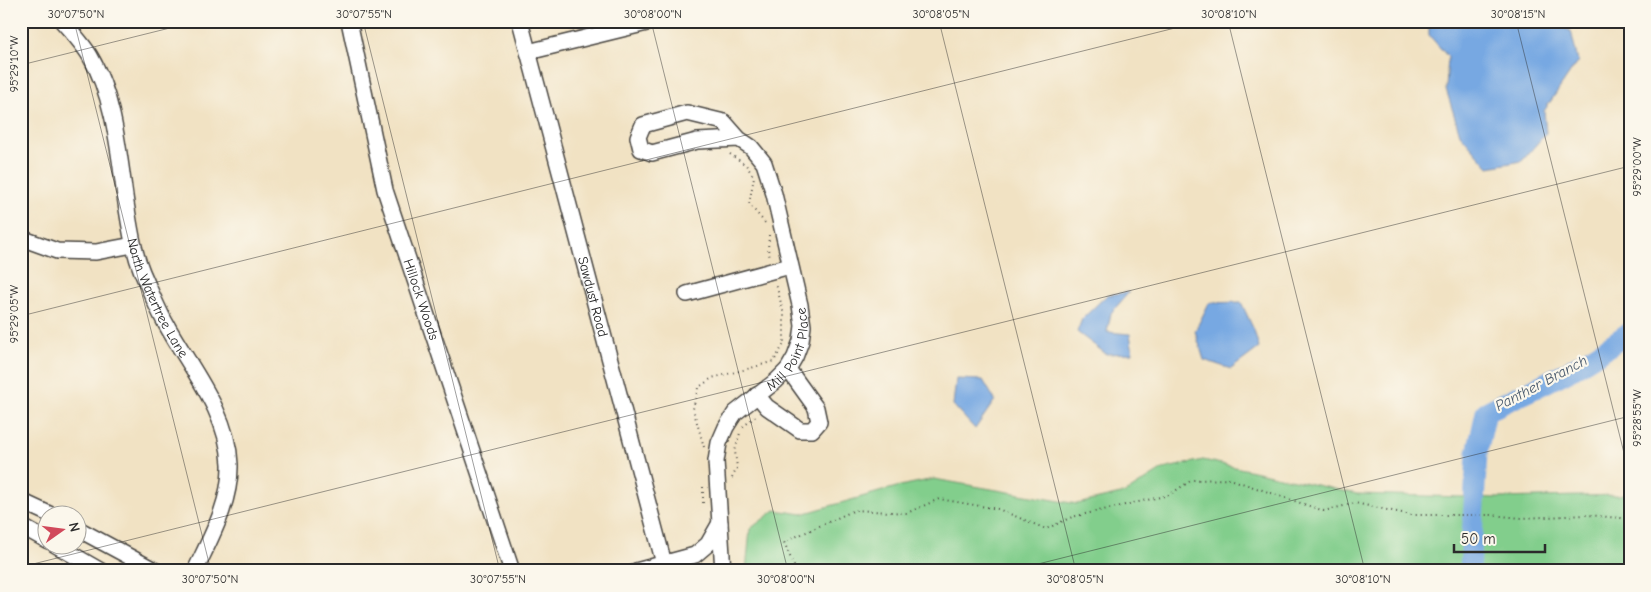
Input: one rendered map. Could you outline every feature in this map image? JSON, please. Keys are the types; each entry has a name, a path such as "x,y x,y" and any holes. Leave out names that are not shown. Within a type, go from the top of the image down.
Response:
{"street":[{"name":"North Watertree Lane","path":"62,21 90,57 103,84 112,114 132,245 165,323 208,394 218,416 228,454 230,463 229,485 224,509 195,571"},
{"name":"Hillock Woods","path":"349,21 385,190 512,571"},
{"name":"Sawdust Road","path":"520,21 665,567"},
{"path":"528,52 614,26 656,21"},
{"name":"Mill Point Place","path":"723,571 716,461 719,443 726,426 735,413 762,401 776,381 788,369 802,341 803,326 800,305 774,194 764,163 751,147 740,139 724,122 687,113 643,125 638,137 640,149 652,153 697,141 740,139"},
{"path":"21,238 57,251 96,252 132,245"},
{"path":"688,294 790,266"},
{"path":"762,401 800,430 812,430 819,422 816,408 788,369"},
{"path":"21,500 38,508"},
{"path":"636,571 665,567 695,555 708,544 720,523"},
{"path":"21,526 38,534"},
{"path":"88,534 156,571"},
{"path":"73,554 101,571"}],"path":[{"path":"730,154 746,165 754,177 748,204 767,225"},
{"path":"706,452 693,408 698,388 712,378 774,361 784,344 784,315 768,249 768,232"},
{"path":"730,482 737,468 735,451 740,429 762,401"},
{"path":"796,571 784,542 855,510 907,513 939,499 998,510 1046,530 1072,518 1169,495 1192,480 1230,479 1324,510 1355,503 1412,515 1491,515 1522,518 1588,515 1630,519"},
{"path":"703,482 703,505 719,505"},
{"path":"21,562 43,571"}],"green space":[{"path":"1203,460 1357,494 1499,498 1620,495 1630,492 1630,571 746,571 750,529 775,510 802,514 900,486 934,479 1077,504 1125,493 1163,469"}],"water":[{"path":"1429,21 1546,21 1571,31 1578,61 1544,111 1546,133 1522,161 1489,167 1460,134 1446,89 1448,57 1429,35"},
{"path":"1129,292 1111,313 1107,332 1130,334 1133,353 1106,354 1077,332 1082,319 1107,295"},
{"path":"1241,302 1254,330 1259,348 1231,369 1204,360 1195,331 1209,303"},
{"path":"956,379 983,380 995,400 975,429 953,405"}],"waterway":[{"name":"Panther Branch","path":"1470,571 1477,453 1486,412 1573,369 1630,332"}]}
